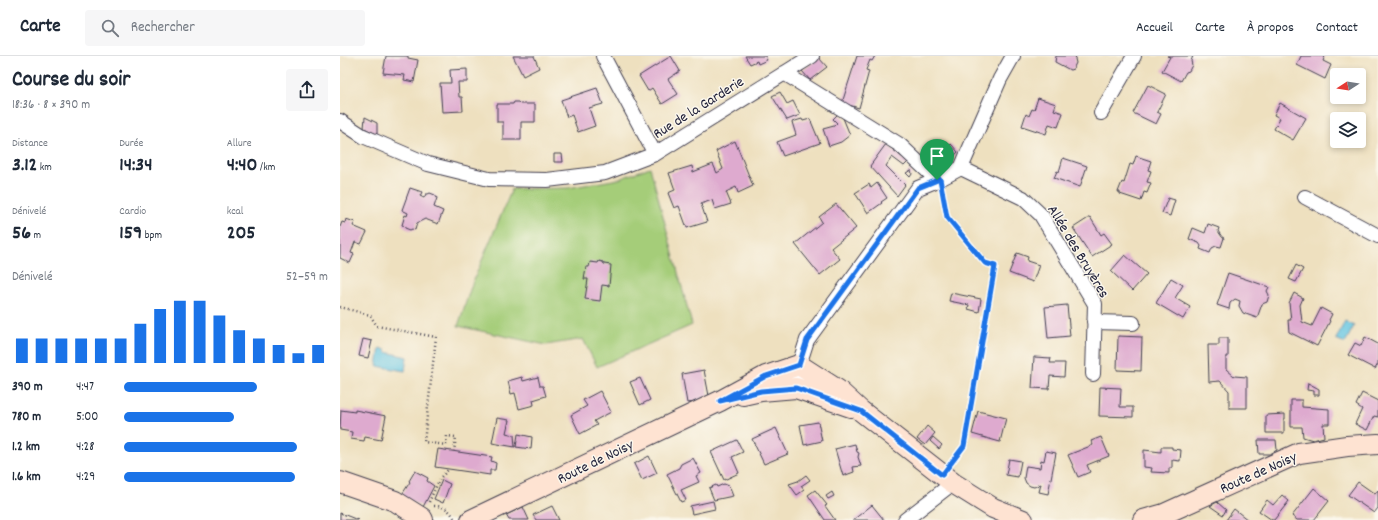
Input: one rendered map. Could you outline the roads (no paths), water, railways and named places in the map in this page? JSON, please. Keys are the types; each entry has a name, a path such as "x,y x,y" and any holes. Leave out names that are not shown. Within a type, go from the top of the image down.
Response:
{"street":[{"path":"603,56 655,154"},
{"name":"Rue de la Garderie","path":"340,121 363,136 428,164 489,179 547,180 604,173 655,154 812,56"},
{"path":"796,388 799,365 807,340 918,188 961,168 1000,79 1013,56"},
{"path":"1101,113 1134,56"},
{"path":"784,73 900,145 938,180"},
{"name":"Allée des Bruyères","path":"961,168 1023,198 1041,215 1095,304 1093,374"},
{"path":"1306,197 1378,236"},
{"name":"Allée des Bruyères","path":"1094,322 1133,323"},
{"name":"Route de Noisy","path":"471,520 720,401 766,376 799,365 838,390 861,411 948,479 993,508 1023,520"},
{"name":"Route de Noisy","path":"720,401 761,391 796,388 861,411"},
{"name":"Route de Noisy","path":"1143,520 1164,514 1299,453 1347,446 1378,444"},
{"path":"904,520 948,479"},
{"path":"340,482 395,501 422,518 425,513"}],"water":[{"path":"1345,321 1354,326 1345,343 1336,339"},
{"path":"380,348 386,350 386,352 407,357 405,371 377,366"}]}
